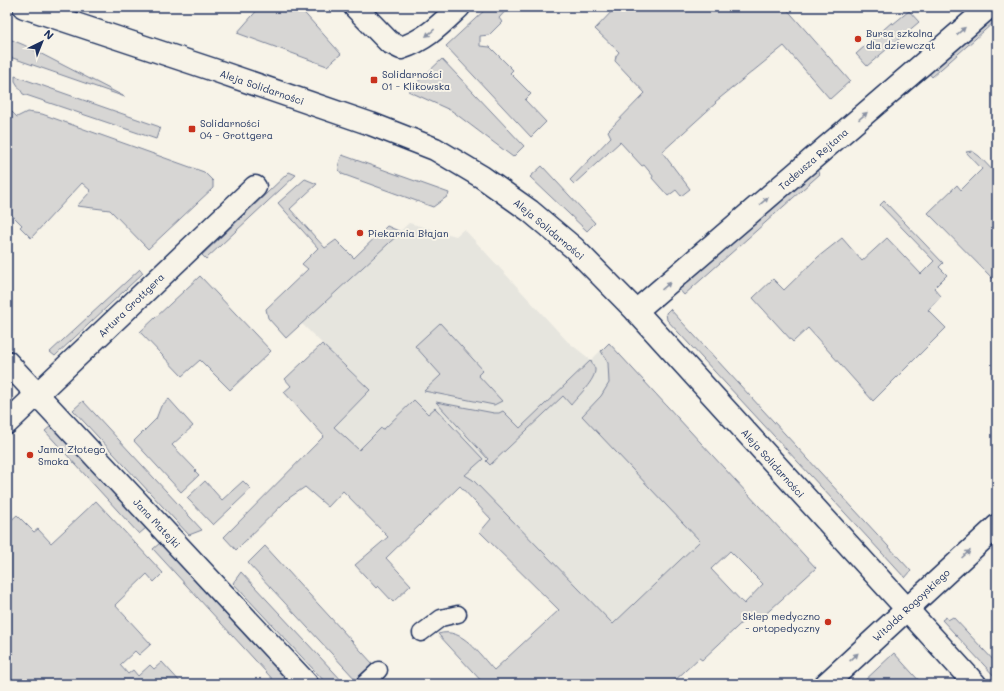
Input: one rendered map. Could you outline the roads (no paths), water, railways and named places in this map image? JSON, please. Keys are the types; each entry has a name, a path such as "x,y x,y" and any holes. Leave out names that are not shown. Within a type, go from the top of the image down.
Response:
{"street":[{"name":"Aleja Solidarności","path":"24,7 371,124 435,149 482,177 530,211 574,248 636,311 975,684"},
{"path":"355,7 389,42 401,48 414,44 429,35 458,7"},
{"name":"Tadeusza Rejtana","path":"636,311 989,7"},
{"name":"Artura Grottgera","path":"7,423 255,187"},
{"name":"Jana Matejki","path":"7,362 307,684"},
{"name":"Witolda Rogoyskiego","path":"826,684 997,526"}],"lane":[{"path":"421,632 441,618 458,614"},
{"path":"364,684 379,670"}],"place":[{"name":"Bursa szkolna dla dziewcząt","path":"858,39"},
{"name":"Solidarności 01 - Klikowska","path":"374,80"},
{"name":"Solidarności 04 - Grottgera","path":"192,129"},
{"name":"Piekarnia Błajan","path":"360,233"},
{"name":"Jama Złotego Smoka","path":"30,455"},
{"name":"Sklep medyczno - ortopedyczny","path":"828,622"}]}
